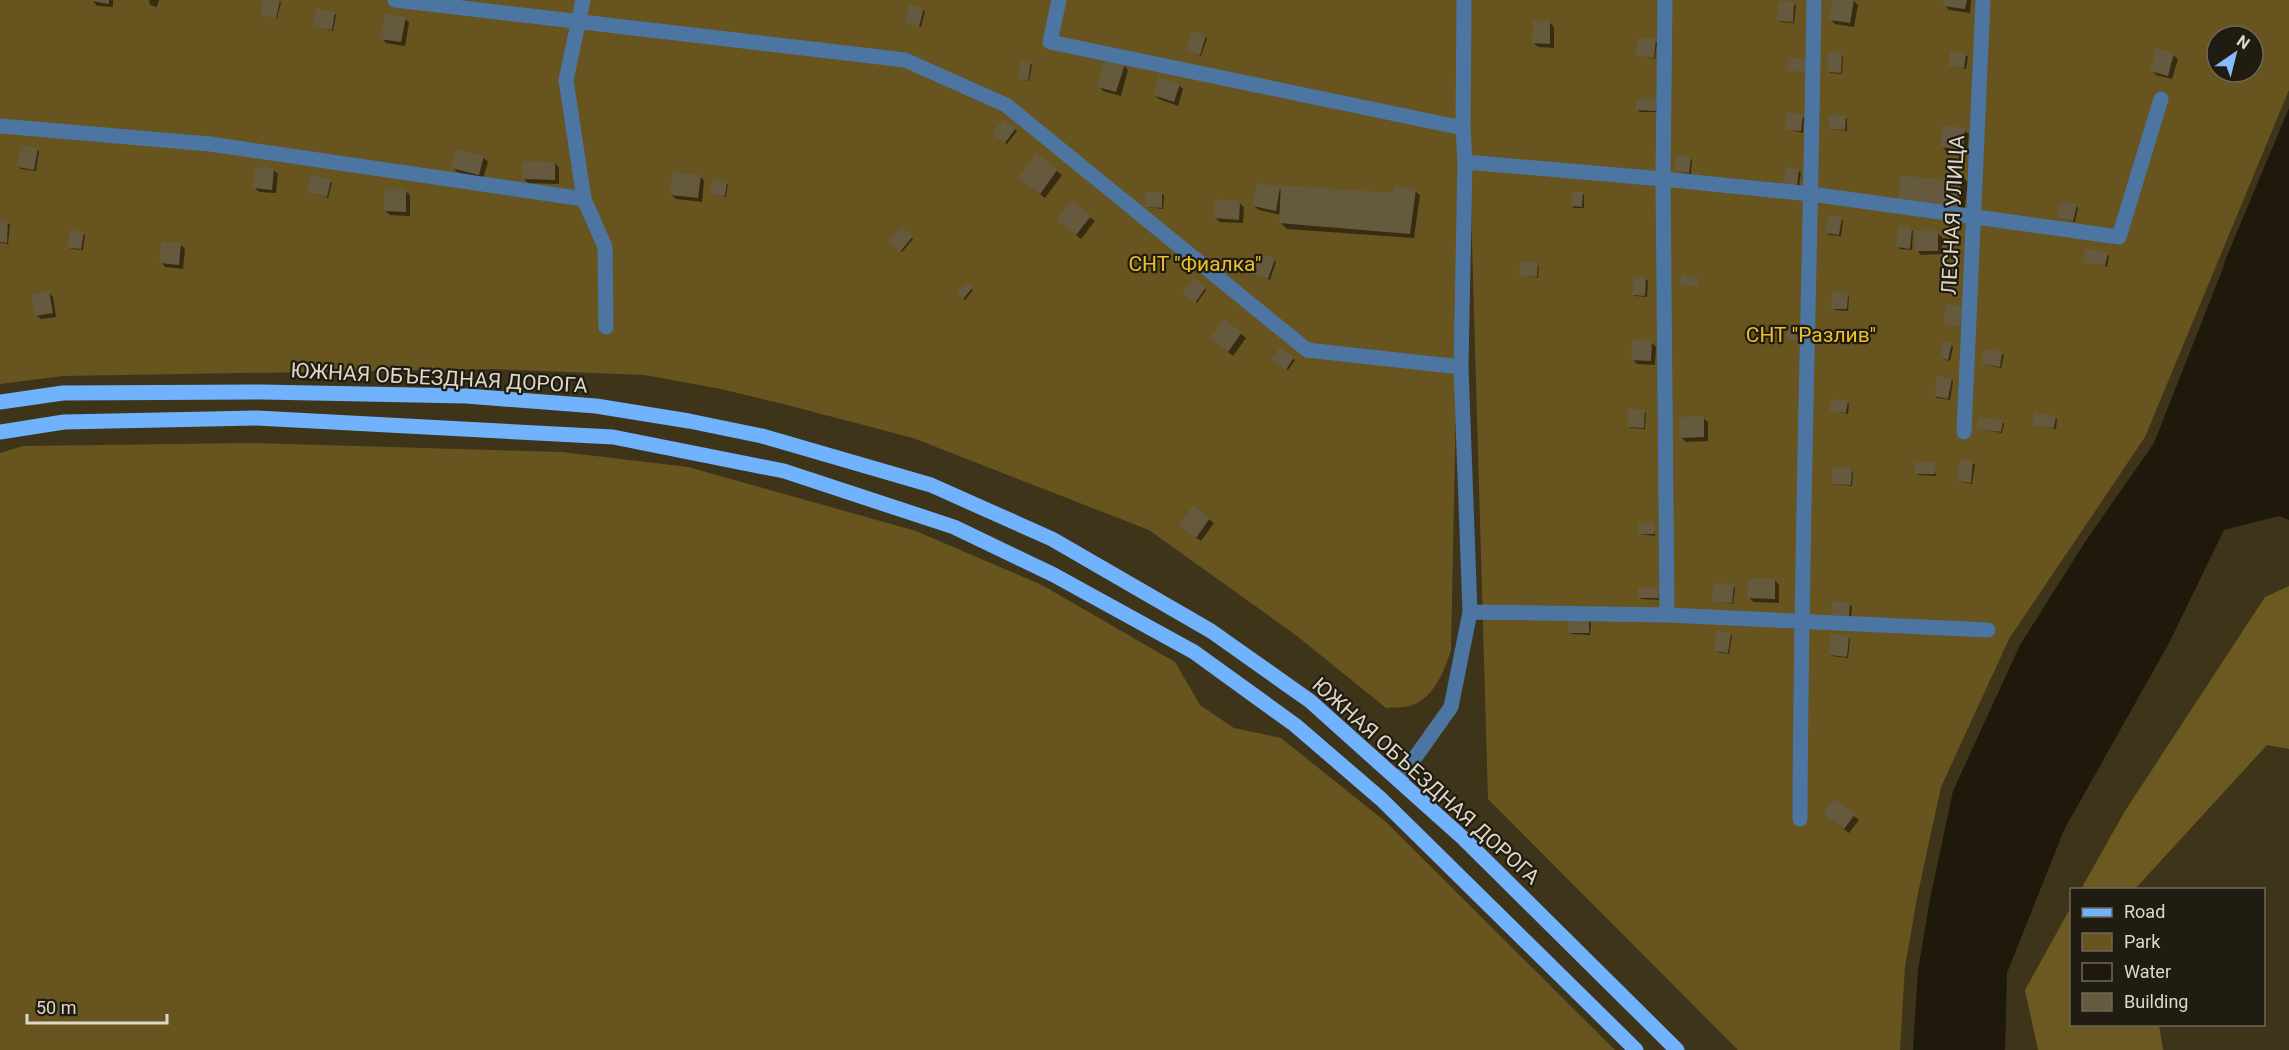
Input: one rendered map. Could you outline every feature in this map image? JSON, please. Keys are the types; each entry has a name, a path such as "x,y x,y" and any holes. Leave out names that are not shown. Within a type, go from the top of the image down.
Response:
{"main road":[{"name":"ЮЖНАЯ ОБЪЕЗДНАЯ ДОРОГА","path":"0,402 63,393 262,392 466,396 596,406 762,436 931,486 1052,539 1211,631 1310,701 1462,838 1677,1050"},
{"name":"ЮЖНАЯ ОБЪЕЗДНАЯ ДОРОГА","path":"0,432 64,422 257,418 613,437 784,471 954,527 1054,575 1194,652 1295,725 1381,800 1636,1050"},
{"path":"1360,782 1378,762"},
{"path":"1381,800 1399,780"}],"street":[{"path":"395,0 905,60 1006,105 1308,350 1461,367"},
{"path":"583,0 566,80 584,199 605,247 606,327"},
{"path":"1059,0 1050,42 1463,128"},
{"path":"1399,780 1450,707 1470,612 1461,367 1465,162 1464,0"},
{"path":"1665,0 1663,179 1667,615"},
{"path":"1800,819 1800,621 1814,0"},
{"name":"ЛЕСНАЯ УЛИЦА","path":"1964,432 1983,0"},
{"path":"1465,162 1811,194 2119,237 2161,99"},
{"path":"0,126 210,144 584,199"},
{"path":"1470,612 1667,615 1988,630"}],"green space":[{"name":"СНТ \"Фиалка\"","path":"0,0 1464,0 1451,650 1445,667 1432,691 1426,697 1407,707 1386,708 1297,636 1149,530 913,438 721,389 644,375 492,369 63,376 0,384"},
{"name":"СНТ \"Разлив\"","path":"1465,0 2289,0 2289,90 2145,437 2009,639 1941,787 1905,967 1900,1050 1738,1050 1488,799"},
{"path":"250,443 562,452 688,467 916,531 1042,585 1175,662 1200,705 1234,728 1281,738 1386,822 1615,1050 0,1050 0,453 23,446"}],"shaded area":[{"path":"2289,586 2289,749 2267,745 2136,888 2082,888 2125,811 2265,597"},
{"path":"2070,909 2070,1026 2159,1026 2163,1050 2038,1050 2025,990"}],"water":[{"path":"2289,108 2289,520 2279,516 2224,530 2169,643 2064,830 2007,973 2005,1050 1913,1050 1918,970 1930,899 1953,791 2020,645 2085,542 2154,443 2227,258 2222,268"}],"building":[{"path":"87,0 109,0 109,4"},
{"path":"263,0 280,0 276,19 260,15"},
{"path":"1832,0 1854,0 1850,23 1829,20"},
{"path":"1944,0 1967,0 1965,9 1943,6"},
{"path":"1779,1 1794,2 1793,22 1777,21"},
{"path":"909,4 924,8 919,27 905,23"},
{"path":"316,8 335,12 332,30 313,27"},
{"path":"385,13 406,17 401,42 380,39"},
{"path":"1533,21 1550,21 1550,44 1532,43"},
{"path":"1192,31 1206,36 1200,55 1185,50"},
{"path":"1638,38 1656,39 1654,58 1636,56"},
{"path":"2156,48 2174,53 2168,76 2150,71"},
{"path":"1950,51 1966,53 1964,68 1948,66"},
{"path":"1828,52 1842,53 1841,73 1827,72"},
{"path":"1789,57 1807,59 1805,72 1787,70"},
{"path":"1105,58 1125,64 1116,92 1097,87"},
{"path":"1021,60 1031,62 1028,81 1017,79"},
{"path":"1159,77 1180,84 1174,102 1153,95"},
{"path":"1636,99 1656,99 1656,111 1636,110"},
{"path":"1786,112 1803,114 1801,131 1785,130"},
{"path":"1829,115 1846,115 1845,130 1829,129"},
{"path":"1003,119 1016,128 1005,143 992,134"},
{"path":"1943,125 1965,128 1963,150 1940,147"},
{"path":"21,145 38,148 34,170 17,167"},
{"path":"456,149 484,156 479,175 451,168"},
{"path":"1036,153 1058,169 1040,194 1018,179"},
{"path":"1675,155 1691,157 1689,173 1674,171"},
{"path":"522,161 555,162 555,180 522,179"},
{"path":"255,167 274,168 272,190 253,188"},
{"path":"1786,167 1799,169 1797,187 1783,185"},
{"path":"672,172 701,175 698,198 670,195"},
{"path":"1944,172 1962,174 1958,208 1898,200 1901,175 1943,180"},
{"path":"311,174 331,180 327,197 306,192"},
{"path":"712,180 727,182 725,196 710,195"},
{"path":"1257,183 1280,187 1276,211 1253,206"},
{"path":"1281,185 1393,193 1394,187 1416,189 1410,234 1279,223"},
{"path":"384,189 406,189 406,212 384,211"},
{"path":"1145,192 1162,192 1162,208 1145,207"},
{"path":"1572,192 1583,192 1582,207 1571,206"},
{"path":"1215,199 1240,201 1239,220 1214,218"},
{"path":"1072,200 1091,216 1076,235 1056,220"},
{"path":"2061,201 2077,205 2073,221 2057,217"},
{"path":"1828,216 1842,217 1839,235 1825,233"},
{"path":"0,220 8,221 7,243 0,242"},
{"path":"1898,226 1912,228 1910,249 1896,247"},
{"path":"901,227 913,236 900,252 888,242"},
{"path":"70,230 84,232 81,249 68,248"},
{"path":"1915,231 1938,231 1938,251 1915,251"},
{"path":"161,241 181,243 179,265 159,263"},
{"path":"2085,248 2108,253 2105,266 2083,262"},
{"path":"1258,253 1275,259 1268,279 1251,273"},
{"path":"1520,262 1538,263 1537,277 1519,276"},
{"path":"1682,275 1699,278 1697,287 1680,284"},
{"path":"1633,277 1646,278 1645,296 1632,295"},
{"path":"1193,278 1206,287 1195,303 1182,294"},
{"path":"966,282 973,287 963,299 956,294"},
{"path":"49,291 53,313 35,316 31,294"},
{"path":"1832,292 1848,293 1847,309 1831,309"},
{"path":"1947,303 1963,307 1959,327 1943,323"},
{"path":"1224,319 1242,332 1228,352 1210,339"},
{"path":"1788,328 1803,330 1801,341 1786,339"},
{"path":"1632,340 1652,341 1651,361 1631,360"},
{"path":"1943,341 1952,343 1948,360 1939,358"},
{"path":"1280,347 1294,357 1286,370 1271,360"},
{"path":"1984,349 2002,352 2000,367 1982,364"},
{"path":"1937,376 1952,378 1948,399 1934,396"},
{"path":"1831,399 1848,401 1846,413 1829,411"},
{"path":"1628,409 1645,410 1644,428 1628,427"},
{"path":"2034,412 2056,416 2054,428 2032,425"},
{"path":"1704,416 1704,437 1680,438 1679,417"},
{"path":"1979,417 2003,420 2001,432 1977,429"},
{"path":"1960,459 1973,461 1971,483 1957,481"},
{"path":"1915,462 1935,462 1935,474 1915,474"},
{"path":"1832,468 1852,468 1851,485 1832,484"},
{"path":"1193,505 1210,518 1196,538 1179,526"},
{"path":"1638,523 1654,523 1654,534 1638,534"},
{"path":"1748,578 1775,579 1775,599 1747,598"},
{"path":"1714,583 1734,584 1732,603 1712,601"},
{"path":"1638,588 1658,588 1658,598 1638,598"},
{"path":"1832,601 1850,603 1849,617 1831,615"},
{"path":"1569,619 1589,619 1589,633 1568,633"},
{"path":"1717,630 1731,633 1728,653 1714,651"},
{"path":"1831,634 1849,636 1847,657 1829,655"},
{"path":"1834,799 1855,814 1844,829 1823,814"}]}
